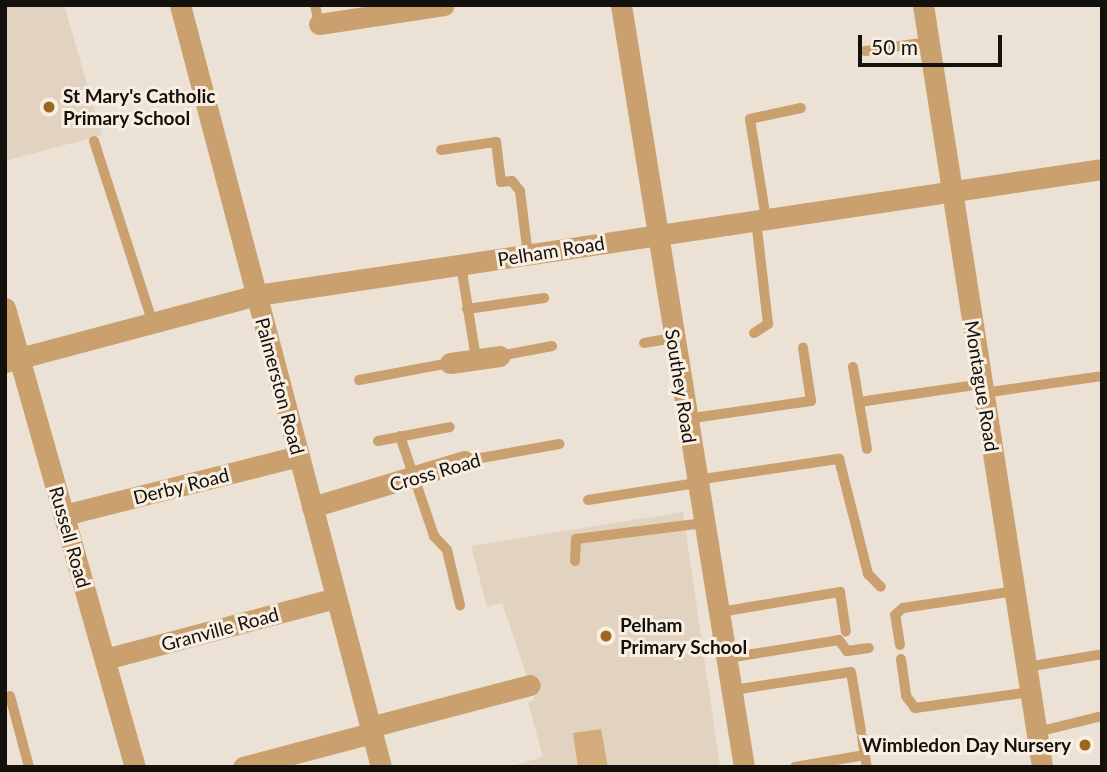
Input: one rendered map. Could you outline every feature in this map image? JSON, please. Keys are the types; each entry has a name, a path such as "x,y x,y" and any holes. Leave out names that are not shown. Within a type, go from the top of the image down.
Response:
{"street":[{"name":"Palmerston Road","path":"180,5 381,767"},
{"path":"317,15 444,5"},
{"name":"Southey Road","path":"621,5 744,767"},
{"name":"Montague Road","path":"923,5 1042,767"},
{"name":"Pelham Road","path":"12,360 257,295 1102,169"},
{"name":"Russell Road","path":"5,308 12,360 64,515 135,767"},
{"path":"450,363 500,356"},
{"name":"Derby Road","path":"64,515 299,456"},
{"name":"Cross Road","path":"312,507 414,479 464,461"},
{"name":"Granville Road","path":"105,659 336,598"},
{"path":"243,767 530,685"}],"lane":[{"path":"864,51 928,42"},
{"path":"754,333 768,324 761,220 750,119 801,108"},
{"path":"94,141 153,324"},
{"path":"441,150 496,142 501,182 512,180 520,191 528,255"},
{"path":"461,265 476,359"},
{"path":"467,309 544,298"},
{"path":"644,343 673,338"},
{"path":"500,356 552,346"},
{"path":"686,419 811,401 803,348"},
{"path":"359,380 450,363"},
{"path":"853,366 867,449"},
{"path":"859,402 1102,376"},
{"path":"378,441 450,427"},
{"path":"400,436 434,536 447,550 460,605"},
{"name":"Cross Road","path":"464,461 559,444"},
{"path":"588,500 839,459 868,574 881,587"},
{"path":"575,561 576,539 704,523"},
{"path":"900,645 895,615 903,608 1015,591"},
{"path":"720,612 840,592 846,632"},
{"path":"728,658 839,640 847,651 869,648"},
{"path":"1027,667 1102,654"},
{"path":"901,659 906,696 915,708 1031,692"},
{"path":"733,690 850,673 866,761 795,767"},
{"path":"10,696 29,767"},
{"path":"1037,732 1102,716"}],"shaded area":[{"name":"St Mary's Catholic Primary School","path":"5,5 64,5 102,135 5,161"},
{"name":"Pelham Primary School","path":"683,512 720,767 508,767 543,757 528,702 535,700 502,603 487,607 471,546"},
{"path":"601,729 608,767 578,767 573,733"}],"place":[{"name":"St Mary's Catholic Primary School","path":"49,107"},
{"name":"Pelham Primary School","path":"606,636"},
{"name":"Wimbledon Day Nursery","path":"1085,745"}]}
